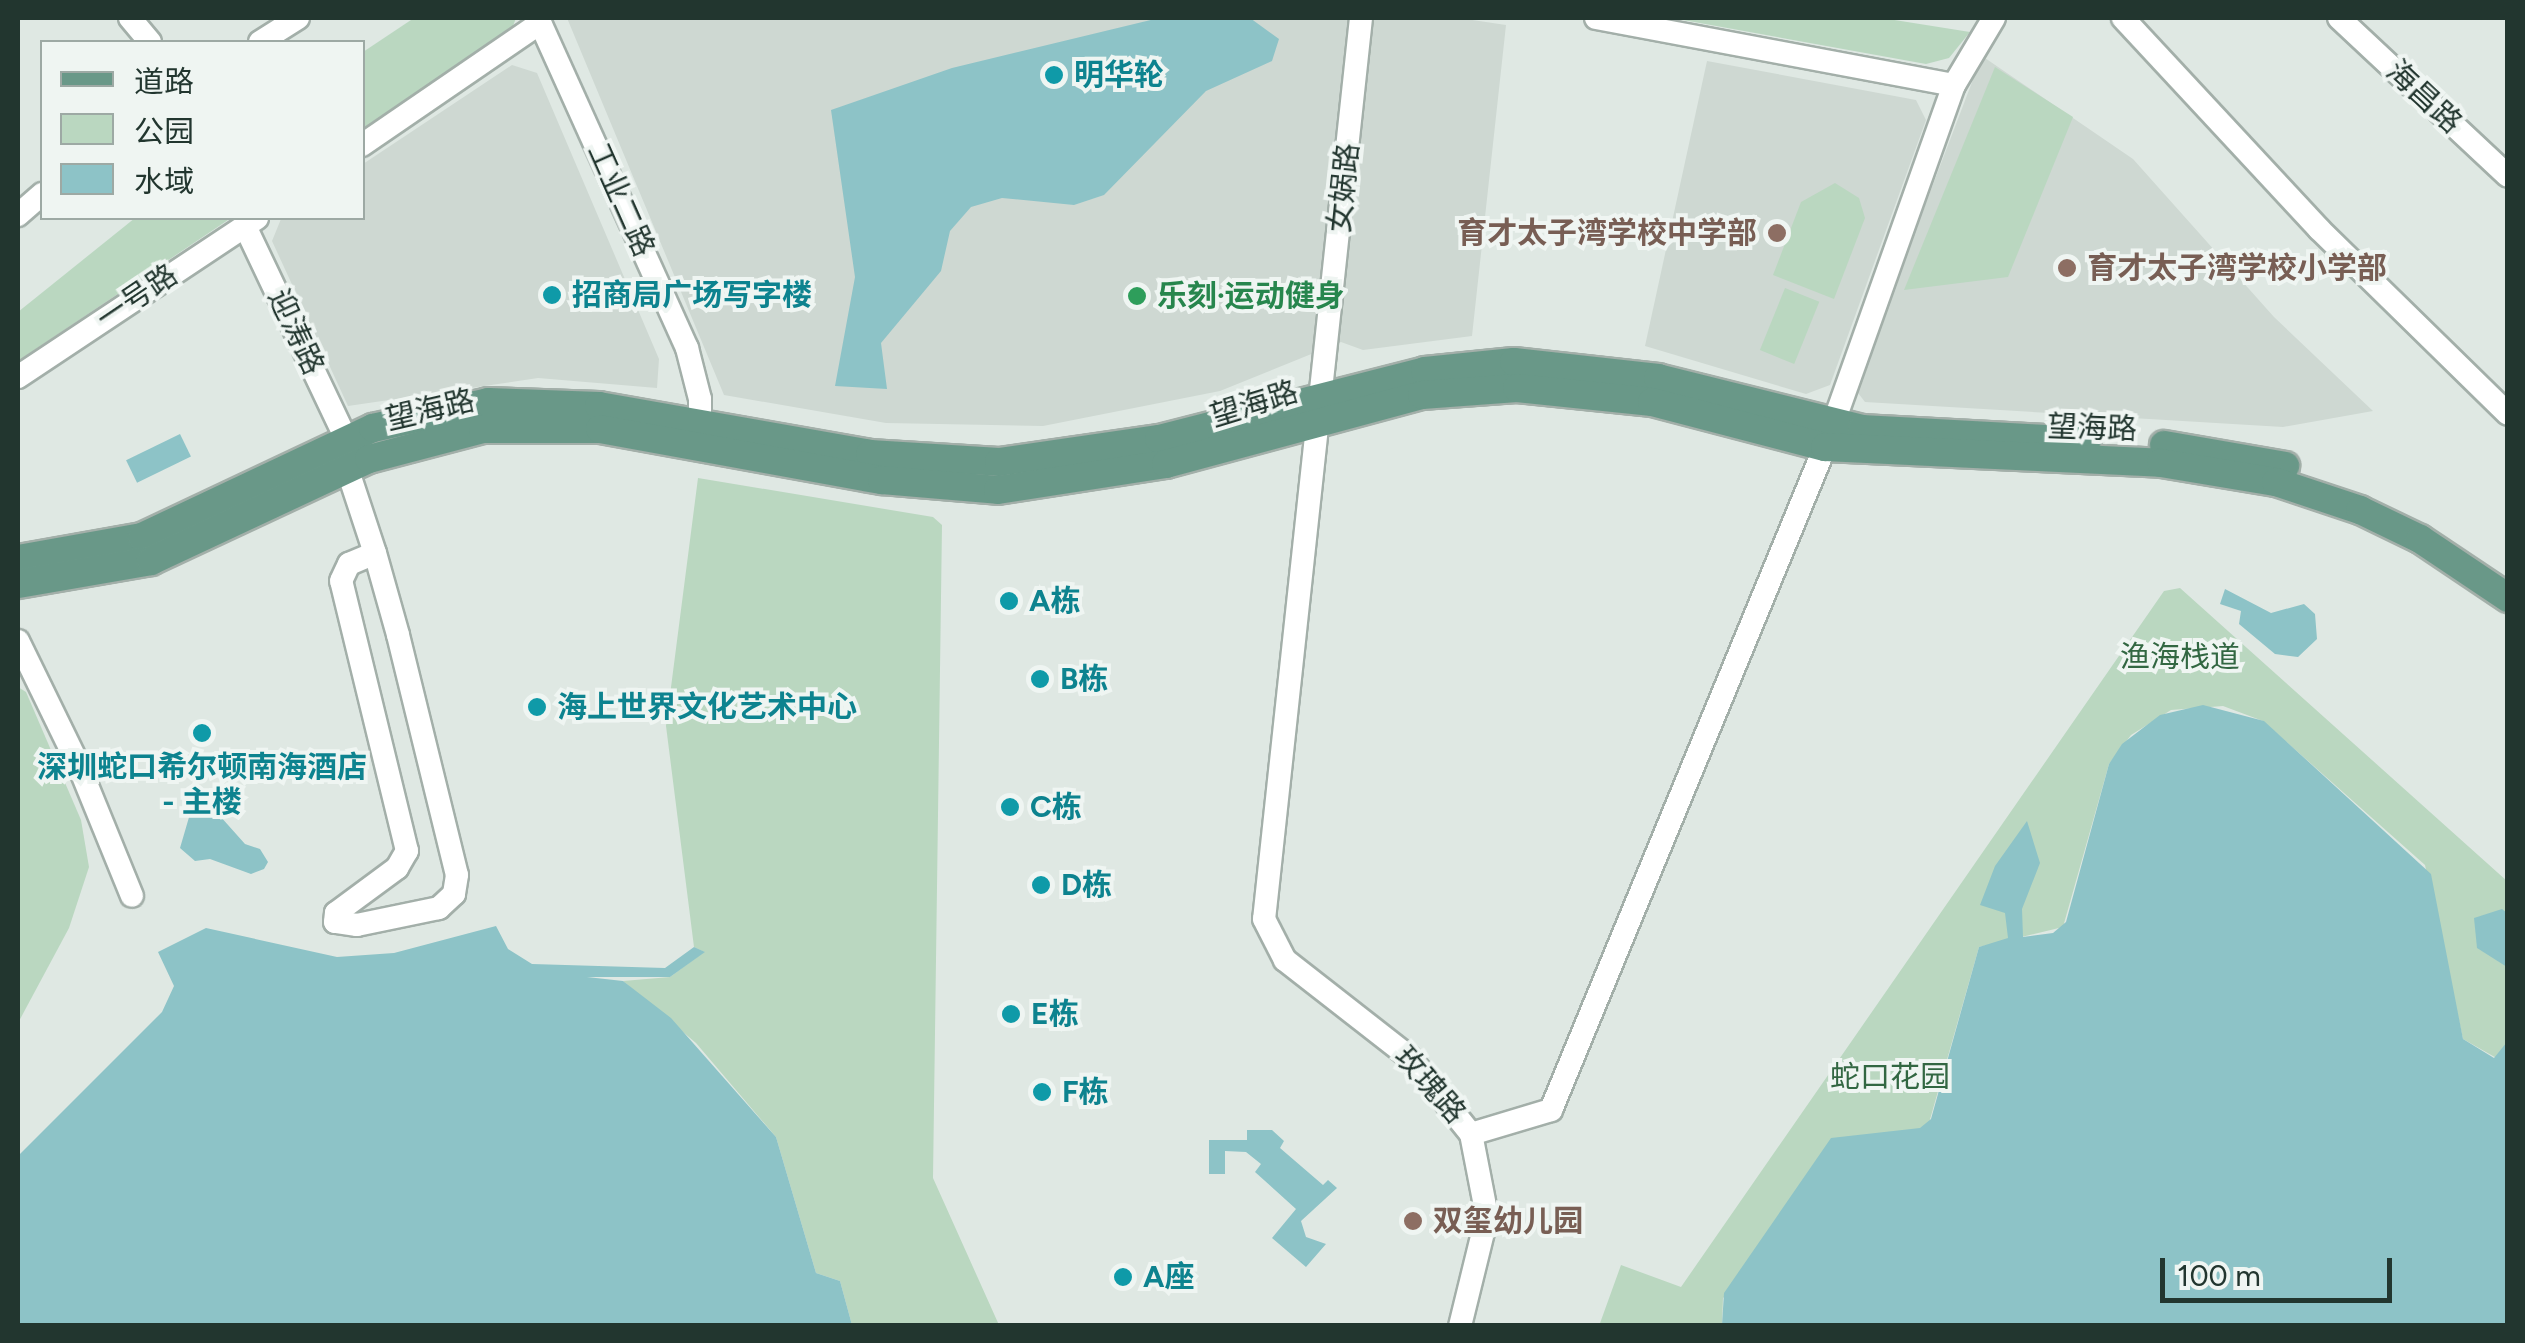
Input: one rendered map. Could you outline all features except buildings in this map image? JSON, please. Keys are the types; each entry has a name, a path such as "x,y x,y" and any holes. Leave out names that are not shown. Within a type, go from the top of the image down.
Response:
{"main road":[{"name":"望海路","path":"18,559 142,538 346,439 449,408 526,400 747,444 940,474 1100,451 1321,405 1454,366 1562,365 1692,385 1828,436 2160,463 2276,482 2360,510 2420,539 2508,598"},
{"name":"望海路","path":"18,584 151,561 348,468 445,436 526,425 700,434"},
{"name":"望海路","path":"1828,436 2159,444 2270,462 2397,508 2508,575"}],"street":[{"path":"130,18 148,40"},
{"path":"263,40 298,18"},
{"name":"女娲路","path":"1321,405 1362,18"},
{"path":"1596,18 1954,85"},
{"path":"1828,436 1954,85 1994,18"},
{"path":"2123,18 2319,229 2508,414"},
{"name":"海昌路","path":"2340,18 2508,176"},
{"path":"365,143 539,20"},
{"name":"工业二路","path":"539,20 687,348 700,434"},
{"path":"18,215 40,196"},
{"name":"一号路","path":"18,377 251,222"},
{"name":"迎涛路","path":"251,222 346,439"},
{"name":"玫瑰路","path":"1321,405 1264,919 1277,951 1425,1072 1471,1134 1550,1110 1828,436"},
{"path":"348,468 375,553 457,886 440,908 357,925 335,922 336,913 397,868 407,851 341,581 349,564 375,553"},
{"path":"18,641 24,670 132,896"},
{"path":"1460,1326 1488,1216 1471,1134"}],"shaded area":[{"path":"567,18 1459,18 1506,25 1472,336 1363,350 1341,342 1220,391 1043,426 886,423 724,395"},
{"name":"育才太子湾学校小学部","path":"1982,56 2133,159 2274,317 2373,411 2283,427 1865,402 1855,389"},
{"name":"育才太子湾学校中学部","path":"1707,61 1916,100 1926,120 1830,385 1806,394 1645,346"},
{"path":"512,65 537,73 659,359 657,388 538,378 348,406 272,241 281,220 365,220 365,163"}],"green space":[{"path":"414,18 516,18 513,26 365,129 365,51"},
{"path":"1672,18 1882,18 1970,32 1949,58 1926,64"},
{"path":"1995,67 2073,117 2008,277 1904,290"},
{"path":"1835,183 1859,198 1865,218 1834,299 1773,275 1801,202"},
{"path":"133,220 228,220 18,361 18,312"},
{"path":"1785,288 1819,302 1794,364 1760,350"},
{"path":"698,478 933,517 942,525 933,1178 999,1325 852,1325 840,1281 816,1273 776,1137 696,1043 623,981 670,977 704,952 694,947 666,726"},
{"path":"2180,588 2507,881 2507,1064 2463,1039 2425,865 2263,721 2223,706 2171,710 2131,735 2109,764 2063,927 1979,947 1929,1123 1723,1298 1722,1325 1599,1326 1621,1265 1681,1287 2164,591"},
{"path":"18,687 26,692 81,820 89,867 69,928 18,1023"}],"water":[{"path":"1159,18 1250,18 1279,39 1272,61 1206,91 1104,195 1074,205 1002,198 971,207 950,231 941,271 881,343 887,389 835,386 855,277 831,110 952,68"},
{"path":"180,434 191,456 137,483 126,460"},
{"path":"2225,589 2271,613 2304,604 2315,614 2317,639 2298,657 2275,654 2239,624 2241,611 2220,604"},
{"path":"2203,705 2264,721 2431,874 2463,1039 2494,1058 2507,1042 2507,1325 1722,1325 1724,1293 1831,1138 1920,1128 1931,1119 1979,947 2008,938 2005,913 1980,905 1995,866 2027,821 2040,863 2022,909 2023,937 2053,933 2066,922 2109,764 2122,744 2160,715"},
{"path":"192,807 220,816 245,844 260,849 268,862 264,869 251,874 210,859 195,861 180,848"},
{"path":"2502,909 2507,913 2507,967 2477,948 2474,918"},
{"path":"496,926 508,949 532,964 665,968 694,947 705,952 670,977 587,977 623,981 671,1018 776,1137 816,1273 840,1281 852,1325 18,1325 18,1156 162,1012 174,986 158,952 206,928 337,957 394,953"},
{"path":"1247,1130 1272,1130 1284,1141 1280,1148 1323,1185 1328,1180 1337,1188 1301,1221 1306,1237 1326,1244 1306,1267 1272,1238 1296,1209 1255,1172 1261,1164 1246,1152 1225,1151 1225,1174 1209,1174 1209,1140 1247,1140"}],"place":[{"name":"明华轮","path":"1054,75"},
{"name":"育才太子湾学校中学部","path":"1777,233"},
{"name":"育才太子湾学校小学部","path":"2067,268"},
{"name":"招商局广场写字楼","path":"552,295"},
{"name":"乐刻·运动健身","path":"1137,296"},
{"name":"A栋","path":"1009,601"},
{"name":"B栋","path":"1040,679"},
{"name":"海上世界文化艺术中心","path":"537,707"},
{"name":"深圳蛇口希尔顿南海酒店 - 主楼","path":"202,733"},
{"name":"C栋","path":"1010,807"},
{"name":"D栋","path":"1041,885"},
{"name":"E栋","path":"1011,1014"},
{"name":"F栋","path":"1042,1092"},
{"name":"双玺幼儿园","path":"1413,1221"},
{"name":"A座","path":"1123,1277"}],"park label":[{"name":"渔海栈道","path":"2180,657"},
{"name":"蛇口花园","path":"1890,1077"}]}
